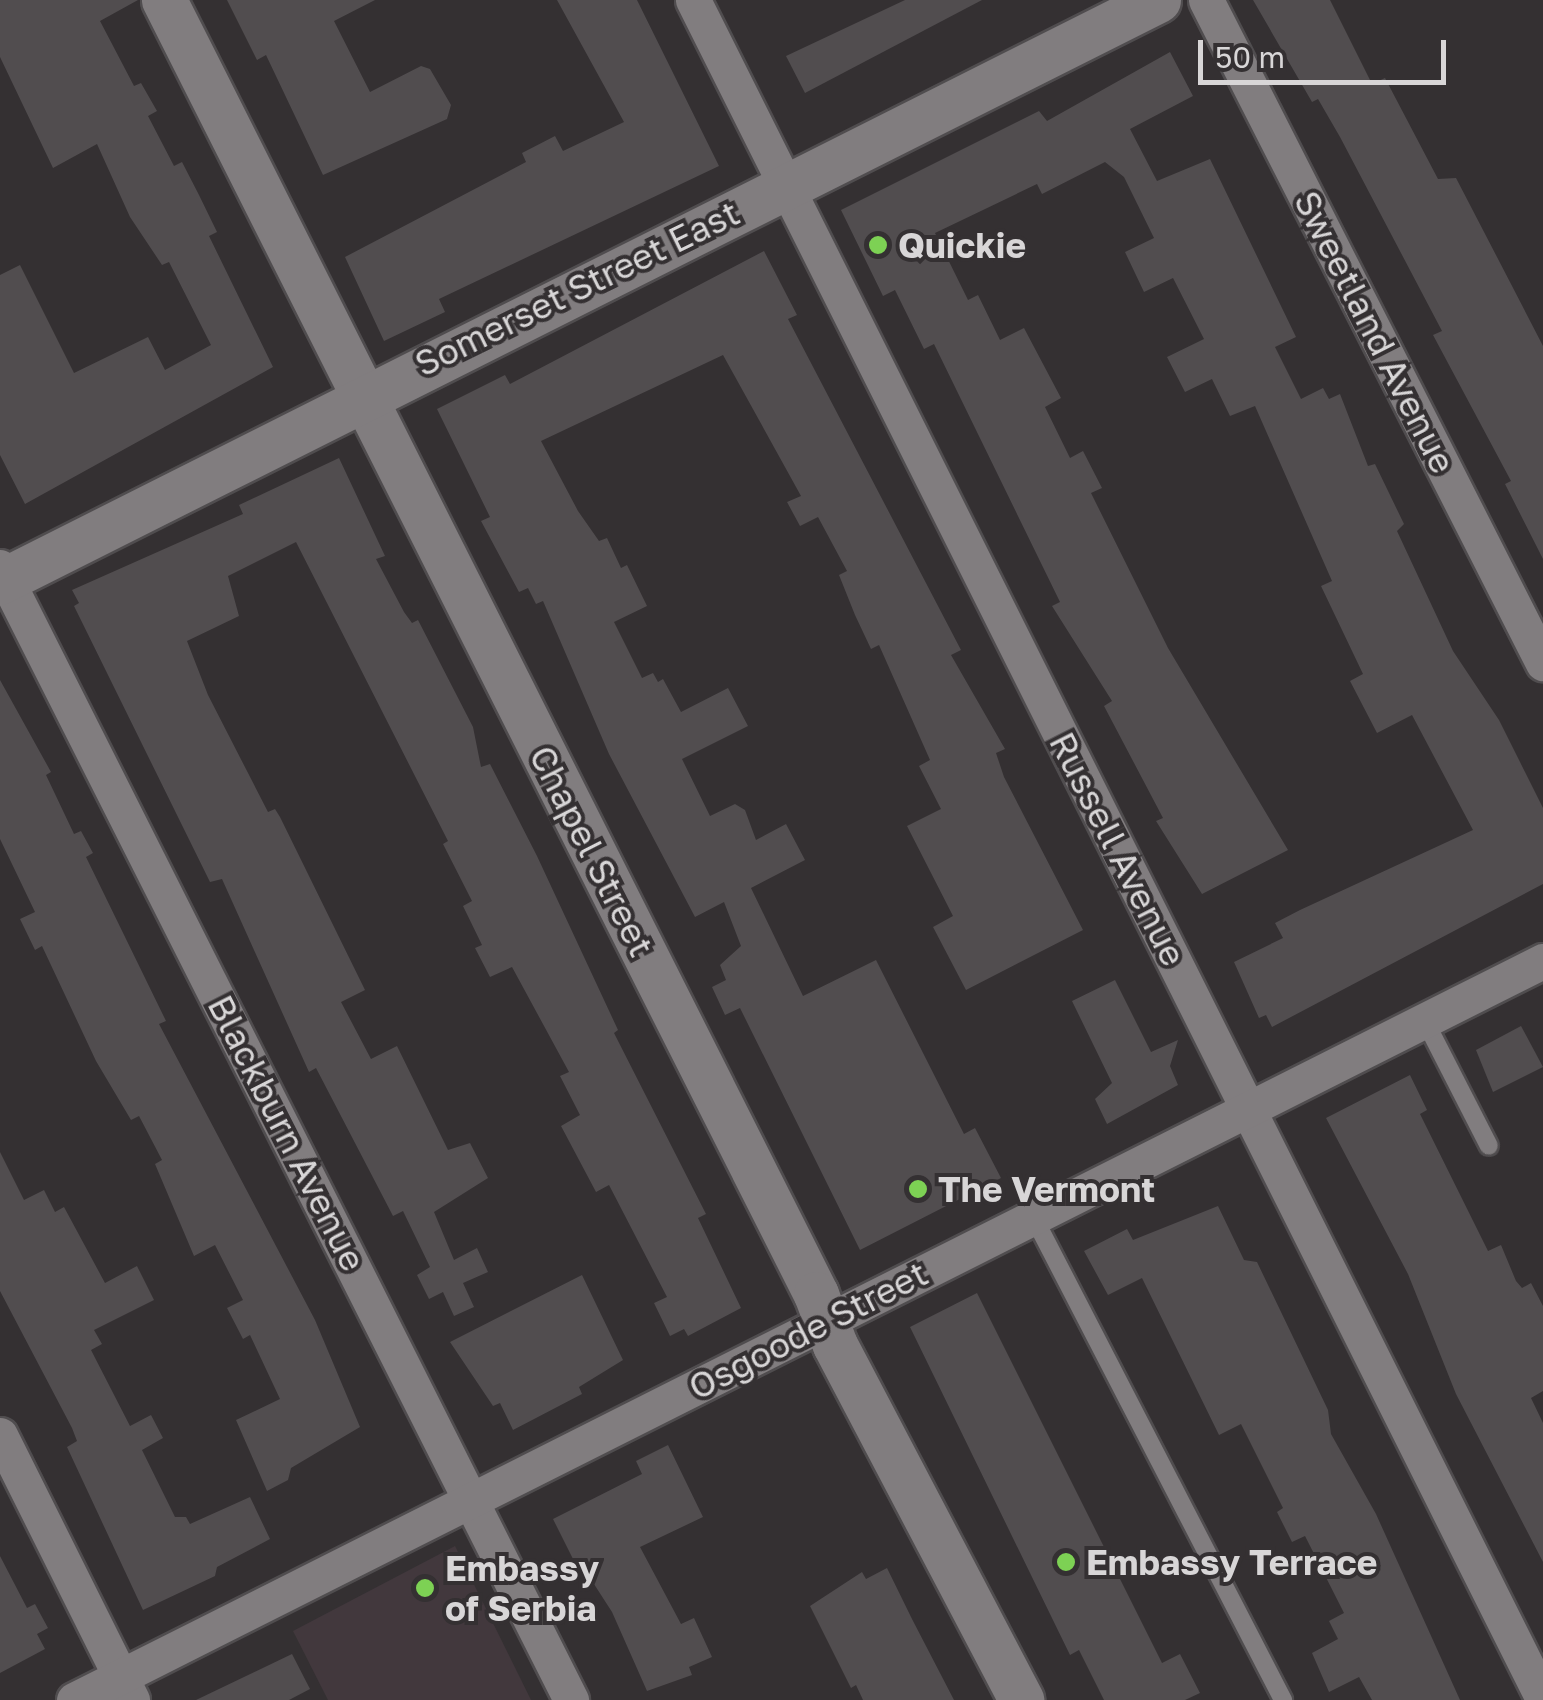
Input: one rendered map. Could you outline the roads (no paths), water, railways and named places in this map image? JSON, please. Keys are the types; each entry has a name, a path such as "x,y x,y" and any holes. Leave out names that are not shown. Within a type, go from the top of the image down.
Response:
{"street":[{"name":"Chapel Street","path":"164,0 1021,1700"},
{"name":"Russell Avenue","path":"693,0 1543,1699"},
{"name":"Somerset Street East","path":"2,576 1158,0"},
{"name":"Sweetland Avenue","path":"1206,0 1543,663"},
{"name":"Blackburn Avenue","path":"2,576 571,1700"},
{"name":"Osgoode Street","path":"74,1700 126,1688 826,1319 1543,961"},
{"path":"0,1435 126,1688"}],"lane":[{"path":"1425,1021 1489,1146"},
{"path":"1033,1216 1283,1700"}],"place":[{"name":"Quickie","path":"878,245"},
{"name":"The Vermont","path":"918,1189"},
{"name":"Embassy Terrace","path":"1066,1562"},
{"name":"Embassy of Serbia","path":"425,1588"}]}
